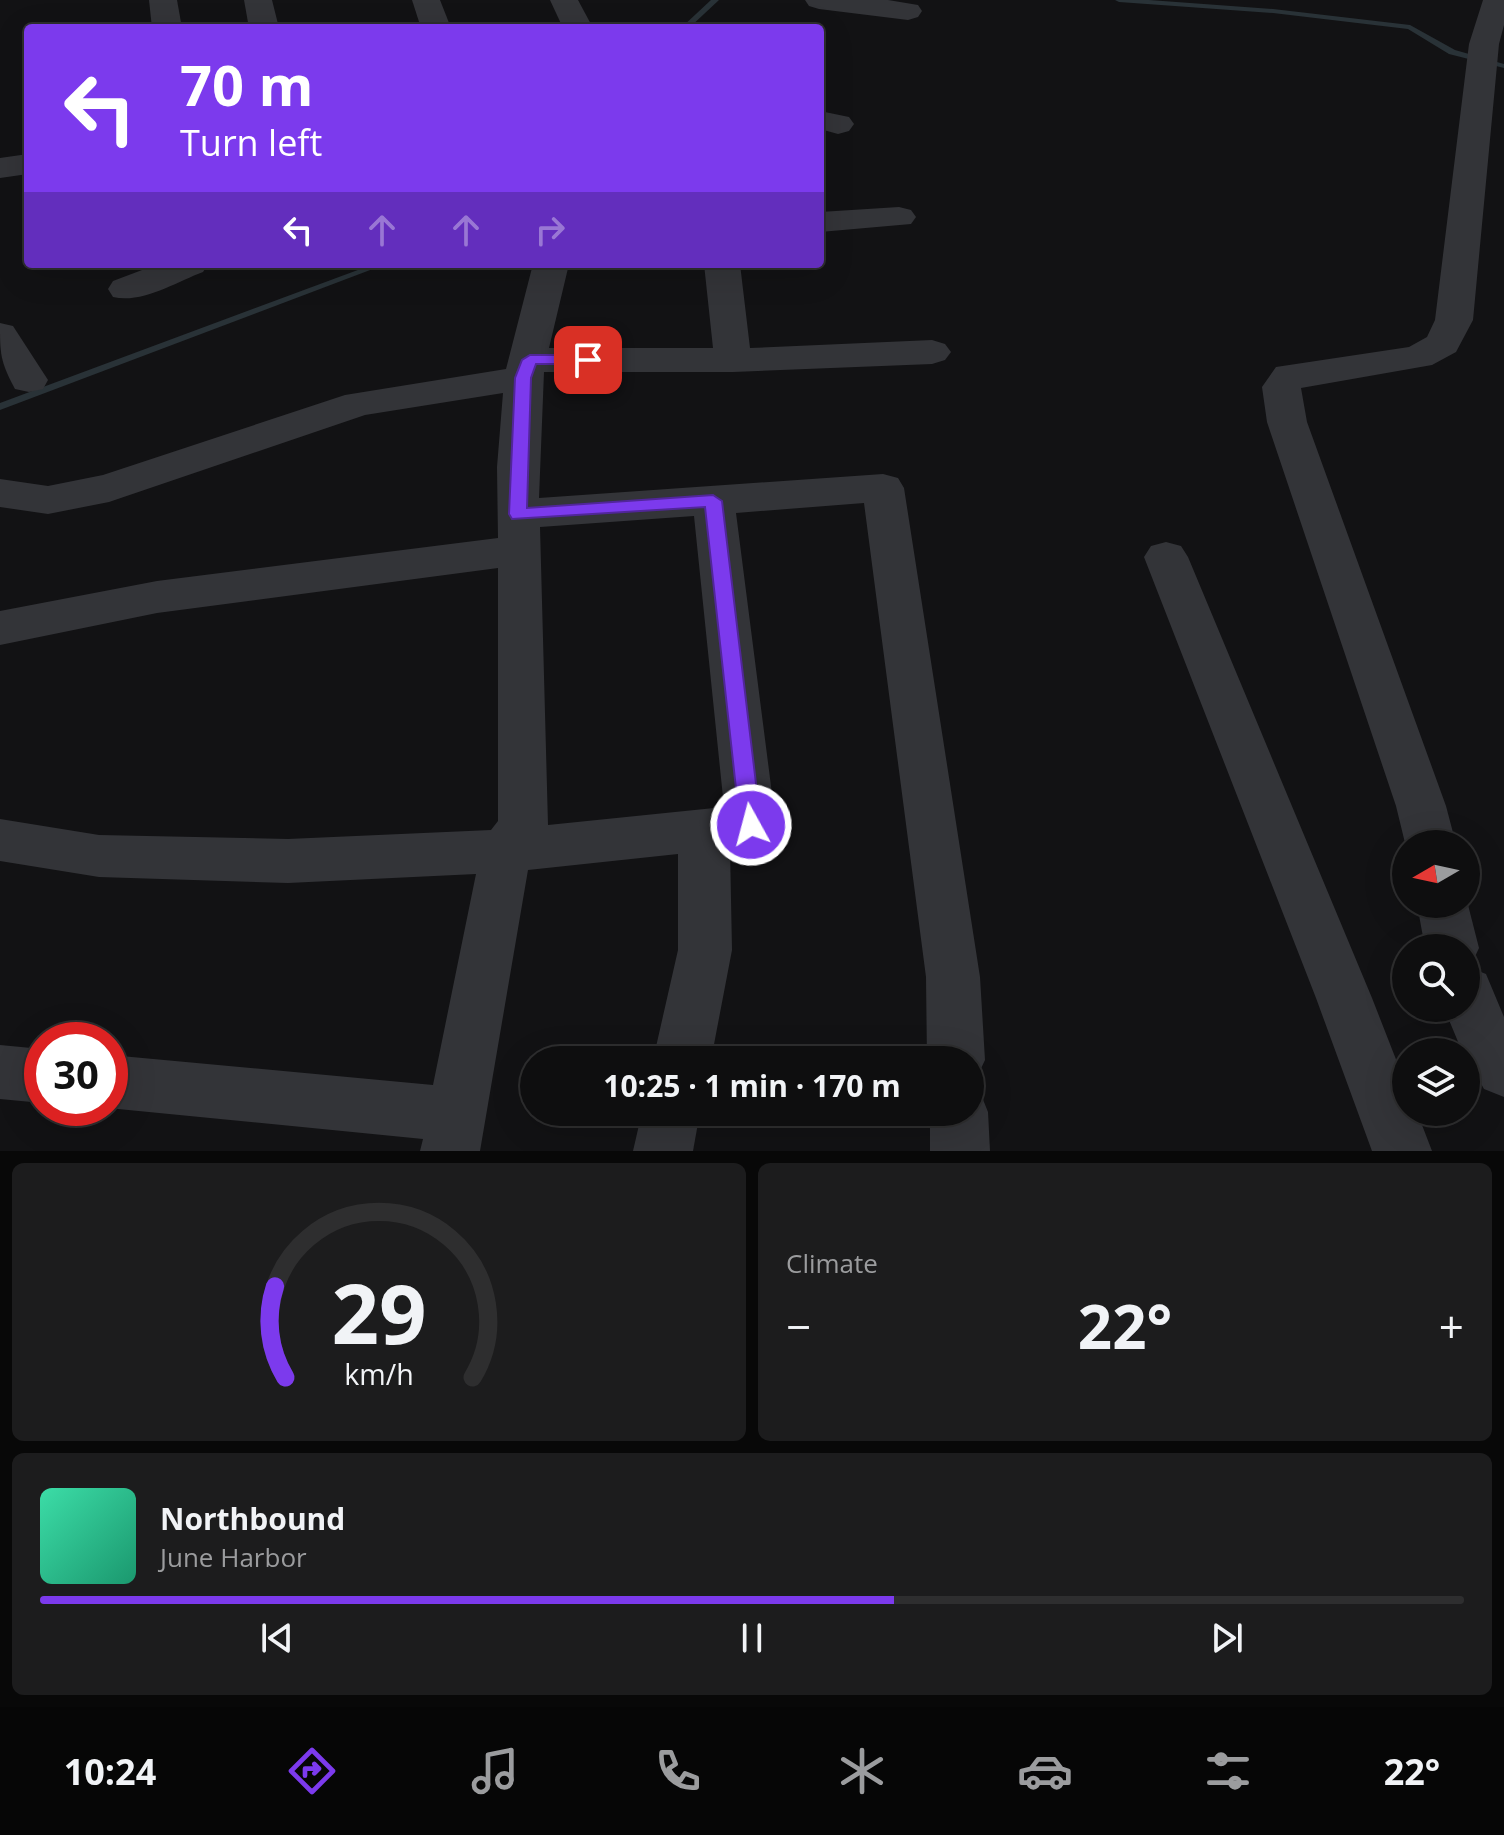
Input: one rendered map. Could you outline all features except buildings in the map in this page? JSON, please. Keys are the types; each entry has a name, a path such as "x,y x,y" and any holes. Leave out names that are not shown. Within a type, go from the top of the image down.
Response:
{"street":[{"path":"163,0 166,24"},
{"path":"258,0 263,24"},
{"path":"426,0 435,24"},
{"path":"564,0 576,24"},
{"path":"819,0 908,11"},
{"path":"1427,830 1287,422 1281,387 1290,375 1419,357 1443,344 1454,320 1484,44 1498,8"},
{"path":"0,168 24,165"},
{"path":"824,222 899,217"},
{"path":"126,289 180,268"},
{"path":"128,1085 453,1133 506,851 523,824 518,532 526,369 550,268"},
{"path":"722,268 733,360"},
{"path":"0,334 29,380"},
{"path":"0,493 48,500 109,488 359,404 526,369 932,352"},
{"path":"0,628 518,532 713,501 883,488 953,977 955,1046"},
{"path":"0,840 99,856 288,861 506,851 751,825 713,501"},
{"path":"1166,557 1338,983 1402,1151"},
{"path":"685,1046 705,950 704,831"},
{"path":"1478,1022 1504,1070"},
{"path":"0,1072 24,1074"},
{"path":"663,1151 668,1126"},
{"path":"959,1126 960,1151"}],"waterway":[{"path":"689,24 715,0"},
{"path":"1119,0 1273,11 1410,27 1452,52 1504,66"},
{"path":"0,407 371,268"}],"route":[{"path":"588,360 530,360 523,378 518,514 713,501 751,825"}]}
